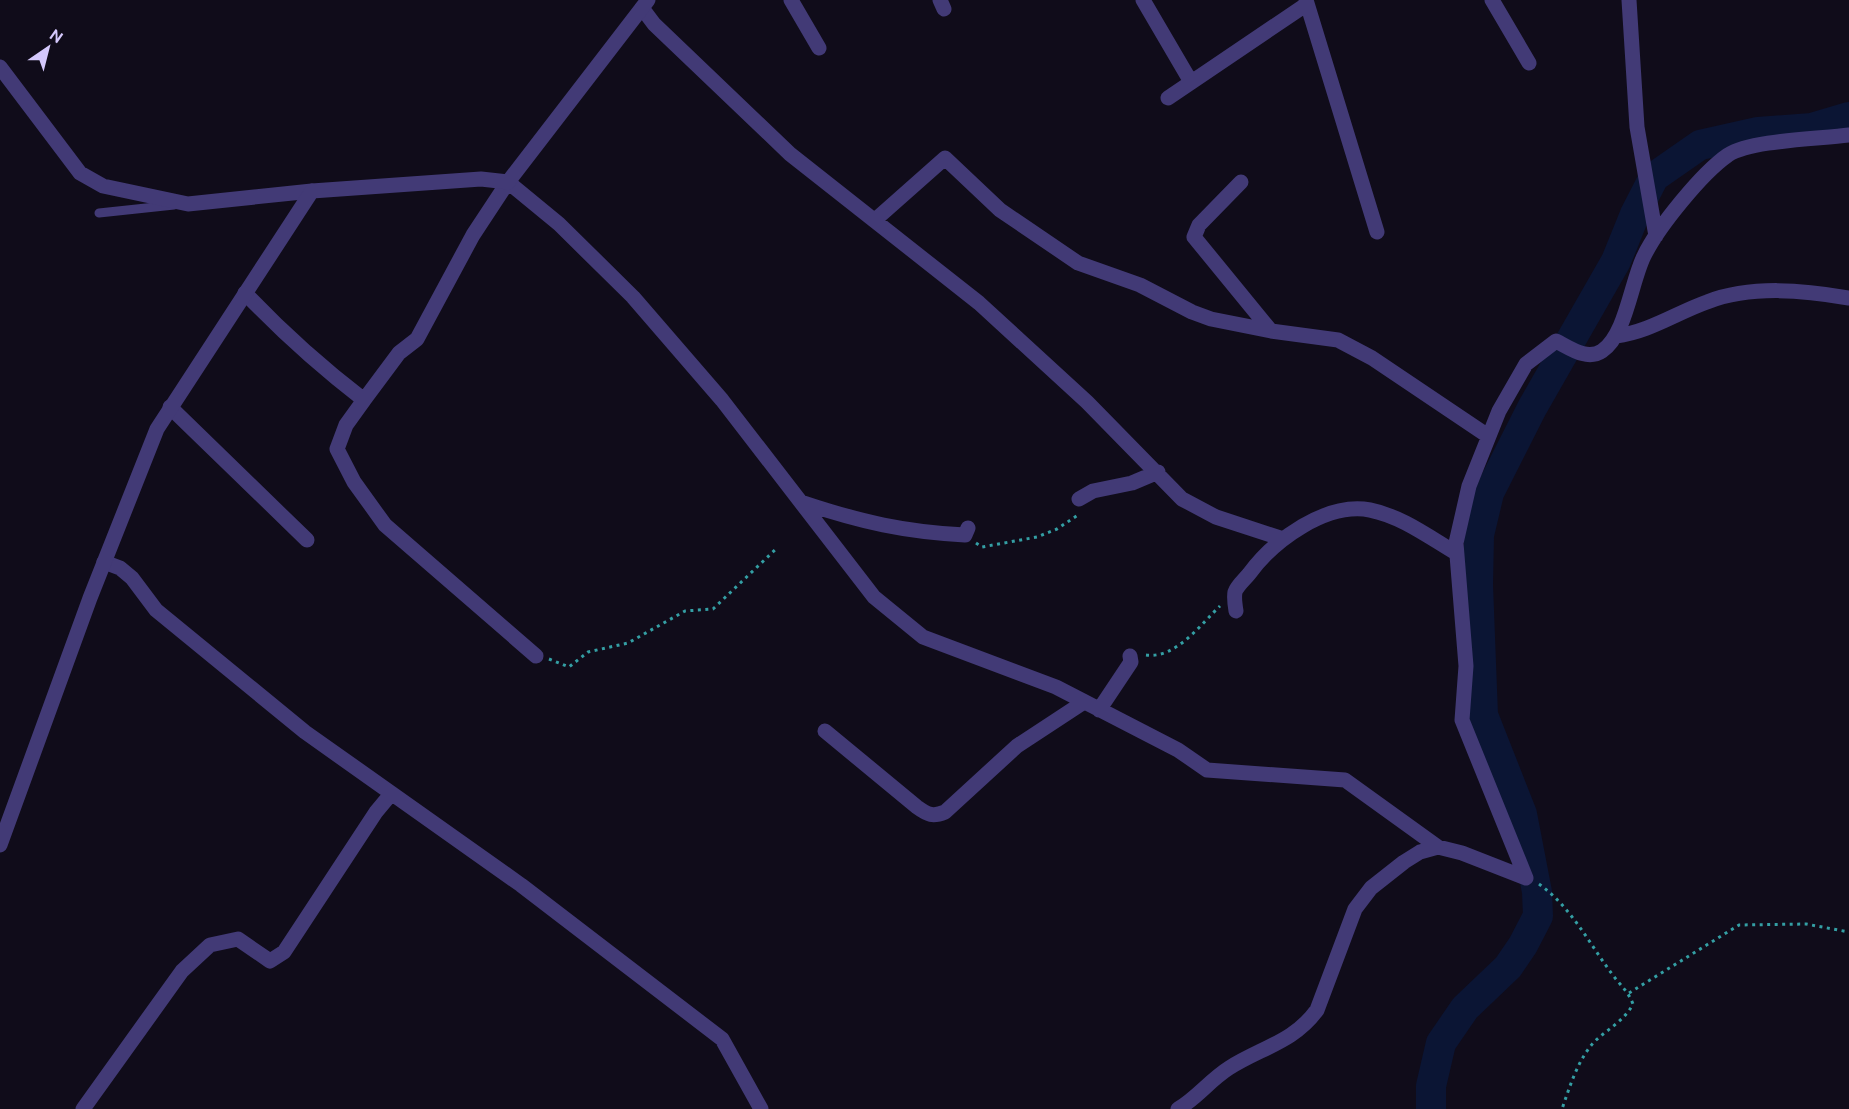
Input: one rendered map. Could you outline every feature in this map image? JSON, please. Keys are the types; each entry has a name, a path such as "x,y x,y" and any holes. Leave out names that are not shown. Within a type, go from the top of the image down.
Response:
{"street":[{"path":"791,0 819,48"},
{"path":"1143,0 1191,82"},
{"path":"1492,0 1529,63"},
{"path":"1629,0 1637,127 1656,236"},
{"path":"1168,98 1307,2 1377,232"},
{"path":"536,656 385,525 354,482 337,449 346,425 364,400 399,353 417,339 473,234 508,182 645,4 654,24 790,154 980,303 1087,402 1158,472 1182,500 1193,507 1283,539"},
{"path":"0,67 80,173 103,186 188,204 312,191 481,179 508,182 559,224 633,297 722,400 804,503 874,597 923,637 1056,687 1178,750 1207,770 1345,780 1438,848"},
{"path":"1178,1109 1191,1102 1228,1068 1286,1041 1307,1024 1317,1010 1355,909 1371,888 1404,862 1420,852 1438,848 1462,853 1526,878 1462,720 1466,666 1456,535 1469,486 1488,436 1499,411 1526,364 1556,341 1584,355 1601,352 1616,336 1641,264 1656,236 1706,175 1730,154 1748,147 1849,135"},
{"path":"875,220 945,158 1000,210 1078,263 1140,285 1202,315 1271,331 1338,340 1353,347 1488,436"},
{"path":"1241,182 1199,225 1194,237 1271,331"},
{"path":"0,845 104,562 157,429 312,191"},
{"path":"1616,336 1640,331 1707,302 1728,296 1785,291 1849,298"},
{"path":"245,293 276,326 327,372 364,400"},
{"path":"170,407 307,540"},
{"path":"1082,505 1093,491 1132,483 1158,472"},
{"path":"804,503 871,525 903,531 967,531"},
{"path":"1236,610 1235,592 1259,560 1283,539 1334,511 1359,509 1391,516 1456,553"},
{"path":"104,562 120,568 132,578 156,610 305,732 520,885 722,1039 761,1109"},
{"path":"1099,710 1131,659"},
{"path":"825,731 917,807 935,816 945,812 1017,746 1084,702"},
{"path":"83,1109 182,971 210,945 238,939 270,961 284,952 376,812 391,794"}],"lane":[{"path":"99,213 188,204"}],"path":[{"path":"967,531 982,548 1021,542 1057,529 1082,505"},
{"path":"536,656 569,667 588,652 628,643 685,611 713,609 777,548"},
{"path":"1131,659 1144,654 1161,655 1172,649 1235,592"},
{"path":"1540,885 1564,906 1613,976 1629,993 1633,1004 1629,1012 1594,1042 1575,1073 1562,1109"},
{"path":"1629,993 1739,925 1806,924 1849,932"}],"waterway":[{"path":"1431,1109 1431,1086 1441,1043 1465,1008 1508,967 1538,916 1537,892 1522,814 1483,715 1478,585 1479,535 1489,493 1532,408 1616,261 1635,214 1654,177 1700,145 1758,132 1812,128 1849,117"}]}
